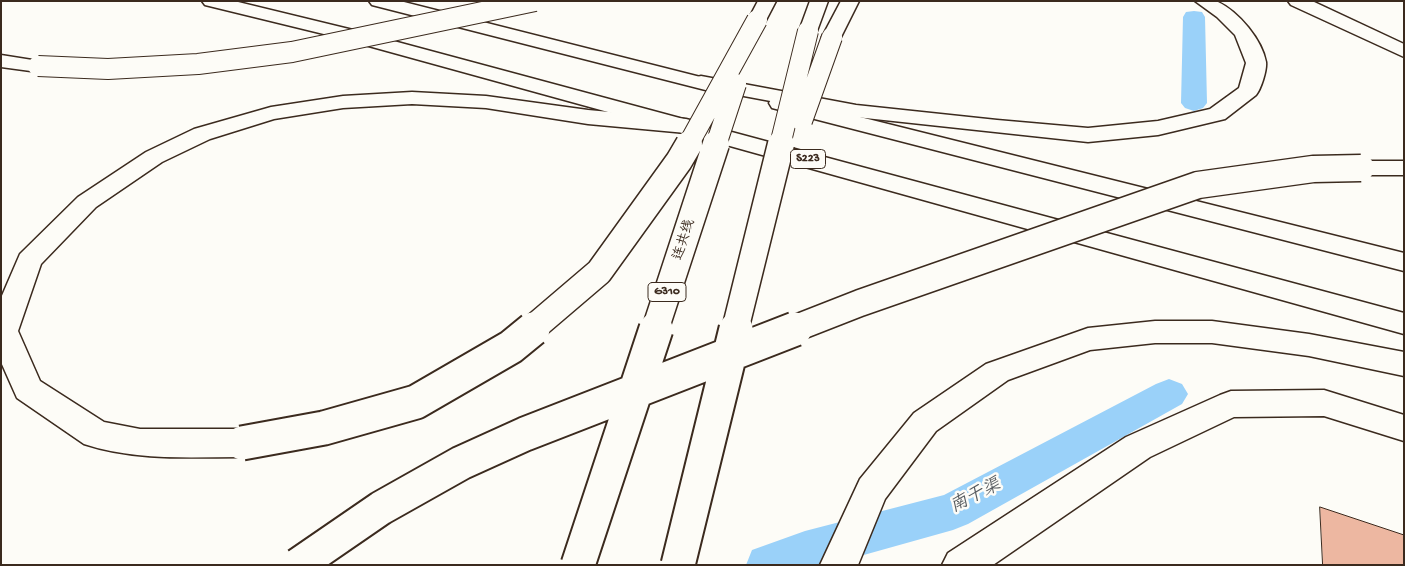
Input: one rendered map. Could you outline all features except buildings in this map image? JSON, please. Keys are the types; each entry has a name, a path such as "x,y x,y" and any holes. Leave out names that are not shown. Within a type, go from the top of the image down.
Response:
{"main road":[{"name":"S223","path":"211,1 342,33 686,126 1404,324"},
{"path":"378,1 1404,262"},
{"path":"1,61 38,66 108,69 198,64 292,52 534,1"},
{"path":"678,565 754,252 820,34 819,1"},
{"path":"820,34 850,1"},
{"path":"701,82 856,111 997,128 1088,135 1158,128 1217,114 1249,91 1256,63 1244,33 1222,13 1204,1"},
{"path":"1297,1 1404,51"},
{"path":"686,126 588,117 486,102 412,98 343,102 271,113 202,134 154,157 87,202 29,260 3,331 28,389 96,434 140,443 242,443 324,428 416,402 511,347 599,272 679,161 762,11"},
{"name":"连共线","path":"578,565 762,11"},
{"path":"298,565 381,508 461,463 525,434 860,303 1198,185 1259,174 1313,169 1404,168"},
{"path":"839,565 872,490 925,422 998,372 1088,339 1155,332 1212,332 1309,345 1404,364"},
{"path":"961,565 1138,447 1231,404 1324,403 1404,428"}],"waterway":[{"path":"1194,17 1194,103"},
{"name":"南干渠","path":"768,565 805,551 953,511 1169,394"}]}
